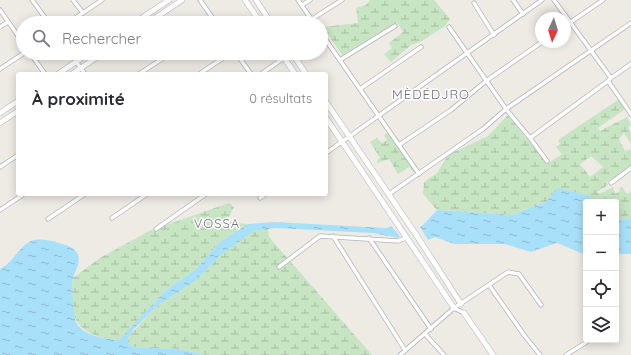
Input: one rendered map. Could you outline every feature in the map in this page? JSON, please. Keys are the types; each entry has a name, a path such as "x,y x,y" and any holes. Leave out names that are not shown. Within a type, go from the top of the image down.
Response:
{"street":[{"path":"32,0 44,16"},
{"path":"73,0 82,13"},
{"path":"78,16 102,0"},
{"path":"144,16 168,0"},
{"path":"158,16 182,0"},
{"path":"200,0 211,16"},
{"path":"245,0 256,16"},
{"path":"256,0 266,16"},
{"path":"298,0 310,16"},
{"path":"302,6 310,0"},
{"path":"317,16 342,0"},
{"path":"514,0 523,14"},
{"path":"328,152 542,0"},
{"path":"554,0 562,12"},
{"path":"571,22 603,0"},
{"path":"474,3 494,34"},
{"path":"0,10 16,33"},
{"path":"0,27 8,22"},
{"path":"389,194 483,129 506,109 631,23"},
{"path":"340,60 395,26"},
{"path":"571,26 590,50 631,114"},
{"path":"449,27 506,109 547,161"},
{"path":"328,43 419,174"},
{"path":"360,89 421,47"},
{"path":"399,145 451,110 486,81 535,47"},
{"path":"0,69 16,58"},
{"path":"35,60 44,72"},
{"path":"61,72 79,60"},
{"path":"75,72 93,60"},
{"path":"142,72 160,60"},
{"path":"202,72 220,60"},
{"path":"241,60 250,72"},
{"path":"263,72 277,60"},
{"path":"286,60 294,72"},
{"path":"296,60 305,72"},
{"path":"76,62 84,72"},
{"path":"530,138 631,64"},
{"path":"0,113 16,102"},
{"path":"11,105 16,110"},
{"path":"328,105 389,194 461,304 464,313 492,355"},
{"path":"0,123 16,112"},
{"path":"328,121 454,308 464,313"},
{"path":"0,167 16,156"},
{"path":"611,183 631,168"},
{"path":"0,210 21,196"},
{"path":"48,219 82,196"},
{"path":"112,218 144,196"},
{"path":"156,229 202,196"},
{"path":"278,267 320,236 398,241 406,238"},
{"path":"333,236 405,350"},
{"path":"369,238 431,329"},
{"path":"400,355 454,308 508,272 515,272 525,280 541,305"},
{"path":"489,285 540,355"},
{"path":"425,334 444,355"},
{"path":"566,355 585,343"}],"green space":[{"path":"370,0 434,0 450,19 445,26 422,41 411,45 391,62 384,54 392,48 389,43 403,32 397,22 342,55 328,34 328,26 358,23 356,8 366,5"},
{"path":"621,98 628,107 598,128 600,131 627,117 631,125 628,128 631,132 631,144 624,133 619,139 625,151 631,149 631,166 607,182 608,185 597,192 599,194 613,187 615,194 620,191 619,189 622,187 627,194 631,192 631,219 619,220 619,199 590,199 590,196 546,202 512,215 437,210 423,194 424,182 437,173 448,155 488,136 508,115 547,164 562,154 556,147 560,144 558,140","holes":["591,156 603,167 590,177 580,164"]},
{"path":"389,132 416,172 414,173 409,167 398,174 389,159 378,163 377,160 380,158 370,142 377,138 382,143 387,140 384,135"},
{"path":"229,203 234,207 228,219 230,222 248,224 220,242 195,270 166,290 119,340 93,335 84,330 78,323 72,304 73,278 100,258 149,231"},
{"path":"268,228 269,237 372,355 206,355 179,349 131,347 127,340 130,335 157,306 195,281 222,254 247,235 254,231"}],"water":[{"path":"558,188 590,196 590,199 583,199 583,254 557,243 531,252 505,244 454,244 435,237 428,240 420,227 437,210 512,215 546,202"},
{"path":"631,219 631,254 619,254 619,220"},
{"path":"274,222 387,228 391,226 400,236 398,238 373,233 275,228 254,231 222,254 195,281 157,306 134,329 127,340 131,347 179,349 206,355 0,355 0,269 9,262 23,246 31,241 48,240 72,248 77,252 79,261 73,279 72,291 74,314 77,324 90,334 102,338 119,340 166,290 195,270 220,242 248,224"}],"district":[{"name":"MÈDÉDJRO","path":"431,94"},
{"name":"VOSSA","path":"217,223"}]}
